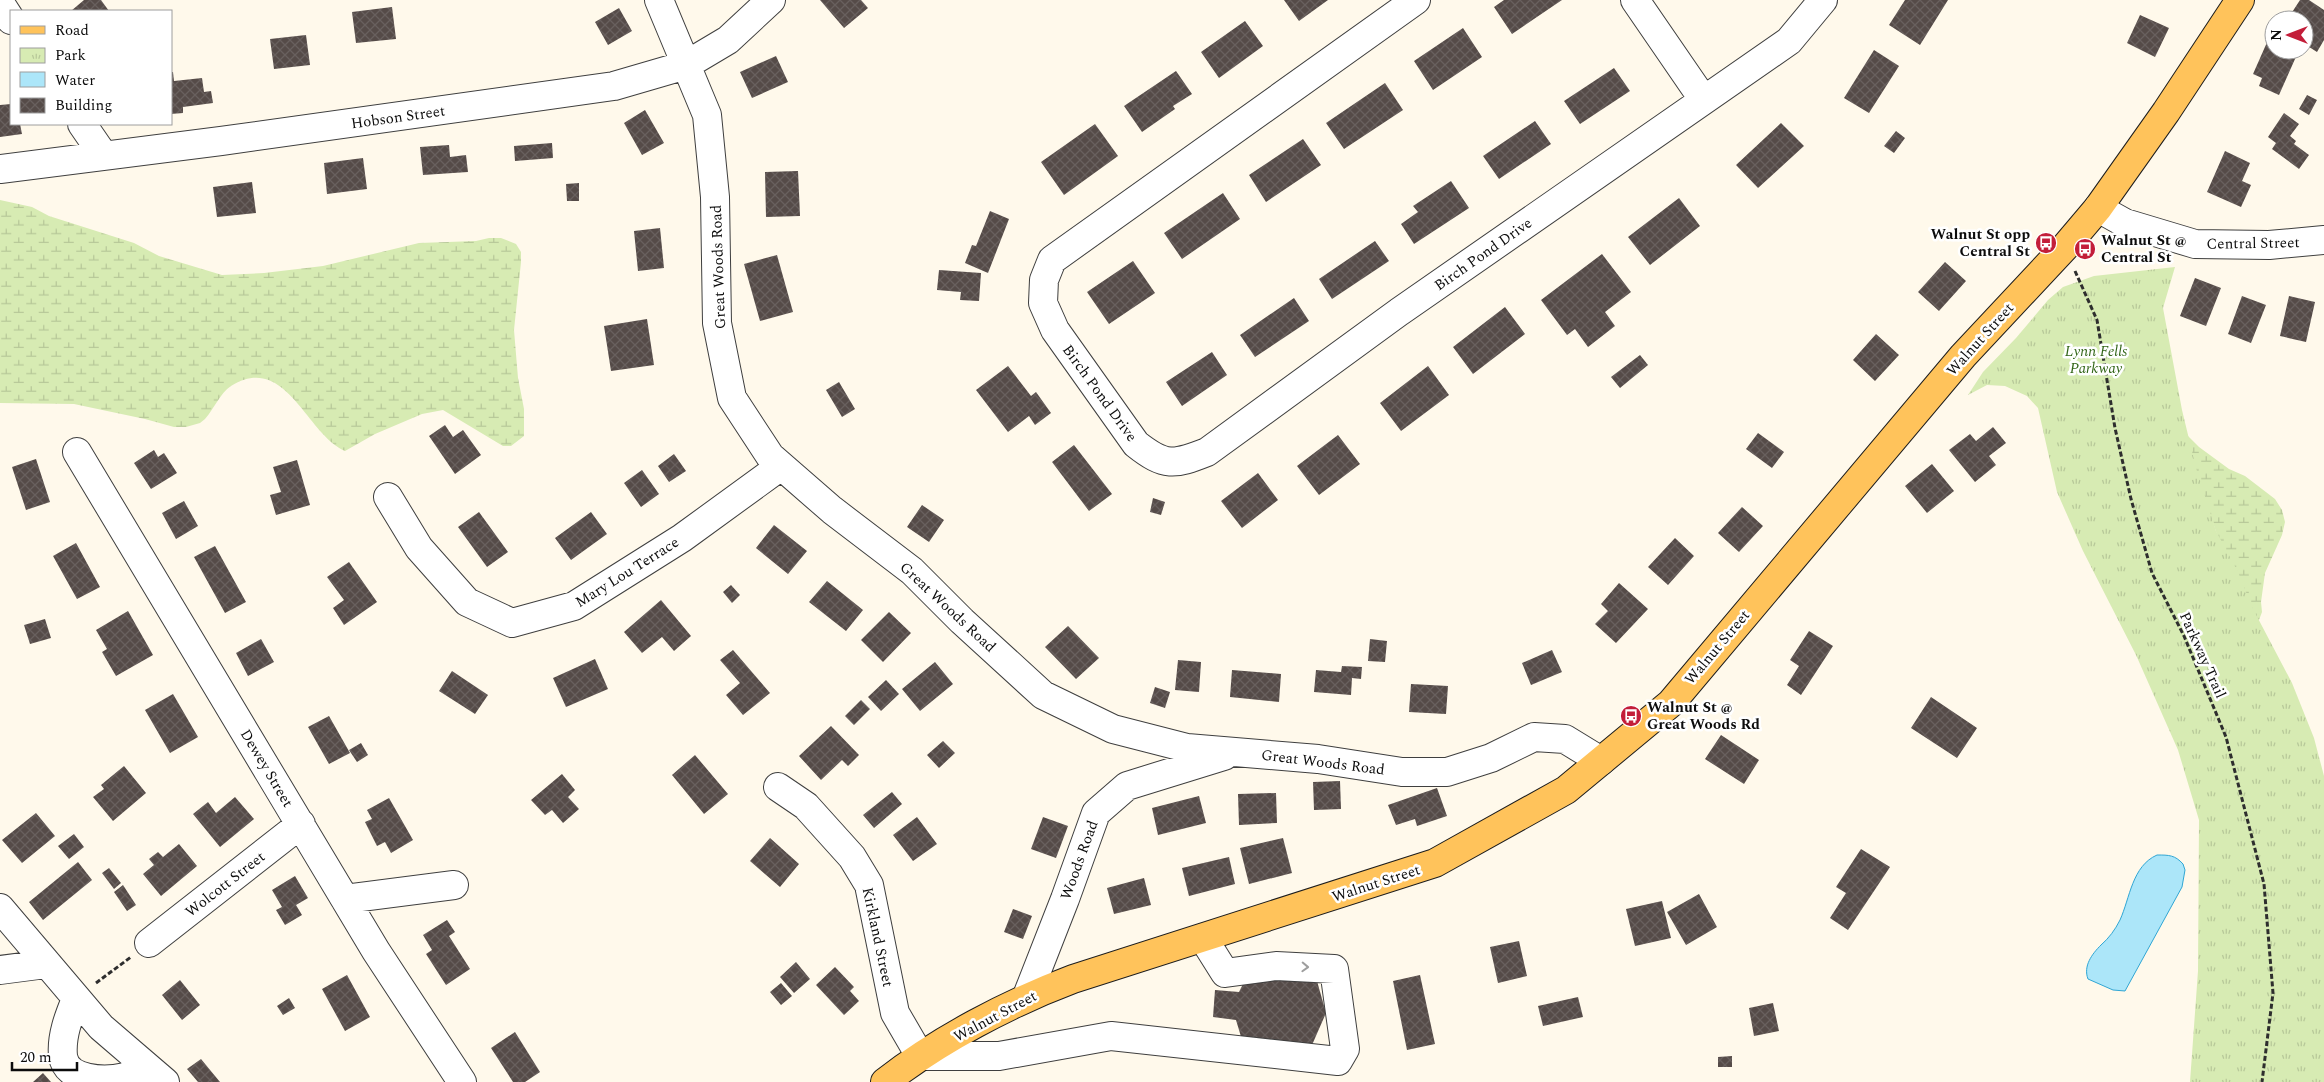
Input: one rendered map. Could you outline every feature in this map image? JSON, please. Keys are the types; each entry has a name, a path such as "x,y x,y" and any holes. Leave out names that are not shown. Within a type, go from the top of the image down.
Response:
{"main road":[{"name":"Walnut Street","path":"885,1082 920,1056 1027,996 1073,979 1435,863 1566,790 1671,703 1963,356 2065,247 2098,208 2166,112 2240,0"}],"street":[{"name":"Great Woods Road","path":"659,0 707,114 715,197 717,323 732,398 770,456 832,510 912,571 962,622 1043,694 1113,728 1187,748 1318,759 1402,772 1446,772 1491,758 1534,736 1565,739 1601,761"},
{"name":"Hobson Street","path":"0,169 614,86 686,65 728,40 771,0"},
{"name":"Birch Pond Drive","path":"1416,0 1052,260 1044,280 1043,303 1055,330 1136,444 1154,458 1179,462 1207,452 1400,312 1703,99 1789,41 1823,0"},
{"path":"1636,0 1703,99"},
{"path":"0,3 10,18"},
{"path":"83,125 104,156"},
{"name":"Central Street","path":"2098,208 2125,223 2195,244 2269,245 2324,240"},
{"name":"Dewey Street","path":"77,452 376,951 462,1082"},
{"name":"Mary Lou Terrace","path":"388,497 419,548 467,602 512,622 574,606 682,538 781,466"},
{"name":"Woods Road","path":"1027,996 1096,813 1126,786 1236,752"},
{"name":"Kirkland Street","path":"778,786 806,806 852,857 869,885 894,1013 920,1056"},
{"name":"Wolcott Street","path":"149,943 300,824"},
{"path":"345,899 454,885"},
{"path":"0,908 100,1027 165,1082"},
{"path":"920,1056 999,1056 1111,1036 1338,1061 1344,1049 1334,969 1276,966 1225,973 1203,938"},
{"path":"0,970 46,964"},
{"path":"69,992 63,1044 63,1058 69,1070 88,1079 103,1081 125,1077 145,1064"}],"path":[{"name":"Parkway Trail","path":"2065,247 2097,320 2115,428 2131,499 2152,573 2184,636 2226,737 2264,884 2273,993 2262,1082"},
{"path":"69,992 98,983 149,943"}],"green space":[{"path":"0,200 32,207 49,216 134,243 159,256 222,275 264,273 323,266 419,243 501,238 516,244 521,252 521,262 514,330 518,378 524,409 524,436 511,446 503,446 443,410 422,414 375,434 345,451 331,442 318,429 294,399 281,387 267,379 250,378 231,386 205,419 200,423 186,427 174,427 74,404 0,403"},
{"name":"Lynn Fells Parkway","path":"2175,267 2163,308 2182,410 2196,468 2216,531 2238,572 2252,607 2292,683 2314,738 2324,776 2324,1082 2190,1082 2198,971 2199,820 2178,750 2136,655 2083,551 2057,492 2038,408 2027,396 2005,386 1987,385 1968,395 1983,372 2016,338 2048,300 2063,287 2094,276"},
{"path":"2179,427 2199,447 2229,469 2245,476 2275,499 2282,510 2285,522 2282,535 2265,573 2261,602 2262,612 2253,636"}],"water":[{"path":"2157,855 2172,856 2183,864 2185,870 2182,887 2125,991 2113,990 2088,979 2087,969 2089,960 2118,924 2133,883 2142,867"}],"building":[{"path":"84,0 101,0 108,10 72,10"},
{"path":"820,0 861,0 868,8 844,28"},
{"path":"1284,0 1328,0 1299,21"},
{"path":"1504,0 1562,0 1512,34 1494,7"},
{"path":"1905,0 1948,0 1920,45 1889,25"},
{"path":"2300,0 2309,0 2324,10 2324,40 2317,52 2314,50 2314,10 2294,10"},
{"path":"392,7 396,39 356,43 352,12"},
{"path":"619,8 632,31 608,45 595,22"},
{"path":"2140,15 2169,28 2155,57 2127,43"},
{"path":"1245,21 1263,46 1219,78 1201,52"},
{"path":"1463,28 1482,57 1433,90 1414,61"},
{"path":"306,35 310,65 274,69 270,39"},
{"path":"2264,49 2264,60 2295,60 2279,95 2259,86 2262,78 2253,74"},
{"path":"1874,50 1899,66 1869,113 1844,98"},
{"path":"776,56 788,82 752,98 740,72"},
{"path":"1614,68 1630,91 1580,124 1564,101"},
{"path":"1176,71 1192,94 1173,106 1175,109 1142,132 1124,106"},
{"path":"172,72 174,81 202,78 204,92 211,91 213,103 183,107 183,113 172,114"},
{"path":"1385,83 1403,110 1344,149 1326,123"},
{"path":"2307,95 2317,100 2309,115 2299,109"},
{"path":"10,104 10,125 20,125 22,134 0,137 0,105"},
{"path":"645,110 664,143 642,155 624,123"},
{"path":"2284,113 2299,124 2290,136 2296,141 2294,144 2309,155 2299,169 2272,149 2276,143 2268,137"},
{"path":"1535,121 1551,144 1499,179 1483,156"},
{"path":"1781,123 1804,146 1758,188 1736,165"},
{"path":"1095,124 1118,156 1064,195 1041,162"},
{"path":"1896,131 1905,138 1894,153 1884,146"},
{"path":"1303,139 1321,165 1266,202 1249,175"},
{"path":"552,143 553,158 515,161 514,146"},
{"path":"449,145 450,157 466,155 468,172 423,175 420,147"},
{"path":"2225,151 2250,163 2242,181 2251,185 2241,207 2207,192"},
{"path":"363,158 367,189 327,194 324,163"},
{"path":"798,171 800,216 766,217 765,172"},
{"path":"1451,181 1469,208 1414,244 1401,224 1418,212 1413,206"},
{"path":"252,182 256,213 217,217 213,187"},
{"path":"579,183 579,201 567,201 566,184"},
{"path":"1223,193 1240,219 1182,259 1164,233"},
{"path":"1679,198 1700,226 1650,265 1628,237"},
{"path":"990,211 1009,219 988,273 965,263 972,245 976,246"},
{"path":"660,228 664,268 638,271 634,231"},
{"path":"1375,241 1389,261 1332,299 1319,279"},
{"path":"1602,254 1631,292 1605,312 1615,326 1588,347 1575,329 1567,335 1541,300"},
{"path":"777,255 793,312 760,321 744,264"},
{"path":"1133,261 1155,293 1109,324 1087,292"},
{"path":"1945,262 1966,281 1939,311 1918,292"},
{"path":"939,270 981,273 979,301 960,300 961,292 937,290"},
{"path":"2195,278 2221,288 2206,326 2180,316"},
{"path":"2242,296 2266,305 2251,343 2228,334"},
{"path":"2289,296 2315,302 2306,342 2280,336"},
{"path":"1294,298 1309,321 1255,357 1240,335"},
{"path":"1505,307 1525,334 1473,374 1453,347"},
{"path":"647,319 654,365 611,371 604,326"},
{"path":"1876,334 1899,355 1875,381 1853,360"},
{"path":"1212,352 1227,375 1182,406 1166,382"},
{"path":"1640,355 1648,365 1620,388 1611,377"},
{"path":"1008,366 1031,396 1036,392 1051,413 1035,425 1029,416 1008,432 976,390"},
{"path":"1428,366 1449,395 1401,431 1380,403"},
{"path":"839,382 855,409 842,417 826,390"},
{"path":"445,425 453,437 463,430 481,455 455,474 429,436"},
{"path":"1993,427 2006,443 1989,456 1996,465 1975,482 1949,450 1970,434 1976,441"},
{"path":"1758,433 1784,452 1772,468 1746,449"},
{"path":"1338,435 1360,464 1319,495 1297,466"},
{"path":"1074,445 1112,494 1089,511 1052,462"},
{"path":"154,450 158,457 164,453 177,473 151,489 134,463"},
{"path":"674,454 686,471 669,482 658,466"},
{"path":"36,459 50,502 26,510 12,467"},
{"path":"297,460 310,505 276,515 270,495 281,492 273,467"},
{"path":"1932,464 1954,491 1927,513 1905,486"},
{"path":"642,470 659,494 641,507 624,483"},
{"path":"1258,473 1278,500 1242,528 1221,501"},
{"path":"1153,498 1165,502 1161,515 1150,512"},
{"path":"184,501 198,526 176,539 162,513"},
{"path":"922,505 944,520 929,542 907,527"},
{"path":"1742,507 1763,526 1739,552 1718,533"},
{"path":"479,512 508,552 487,567 458,527"},
{"path":"591,512 607,534 571,560 555,538"},
{"path":"774,525 807,551 788,574 756,548"},
{"path":"1675,538 1694,556 1668,585 1648,567"},
{"path":"76,543 100,587 77,599 53,556"},
{"path":"215,546 246,602 225,613 194,557"},
{"path":"349,562 377,602 344,625 333,608 344,600 327,577"},
{"path":"827,581 863,610 846,631 809,602"},
{"path":"1619,583 1648,609 1616,643 1595,624 1608,611 1601,604"},
{"path":"731,585 740,595 732,603 723,592"},
{"path":"661,600 691,636 674,651 662,637 642,653 624,632"},
{"path":"128,611 153,655 116,676 102,652 107,649 96,630"},
{"path":"889,612 911,633 883,662 861,640"},
{"path":"45,619 51,638 30,644 24,625"},
{"path":"1068,626 1099,658 1076,679 1045,647"},
{"path":"1809,631 1833,646 1801,695 1787,685 1799,666 1790,660"},
{"path":"261,639 274,662 248,676 236,653"},
{"path":"1370,639 1387,641 1385,662 1368,661"},
{"path":"733,650 770,693 743,715 726,695 740,683 720,660"},
{"path":"1552,650 1562,672 1531,685 1522,663"},
{"path":"595,659 608,689 566,707 553,678"},
{"path":"1178,660 1201,662 1199,692 1175,690"},
{"path":"935,662 953,684 920,711 902,689"},
{"path":"1342,666 1362,667 1361,679 1352,678 1351,695 1314,692 1316,670 1341,672"},
{"path":"1232,670 1281,674 1279,702 1230,697"},
{"path":"452,671 488,695 475,714 439,691"},
{"path":"886,680 899,694 881,711 868,697"},
{"path":"1411,684 1448,686 1446,714 1409,712"},
{"path":"1155,687 1170,692 1165,708 1150,703"},
{"path":"173,694 198,737 170,753 145,710"},
{"path":"1931,697 1977,728 1957,758 1911,728"},
{"path":"861,700 870,709 854,725 845,716"},
{"path":"329,716 350,753 329,764 308,727"},
{"path":"831,726 859,755 848,766 842,760 821,780 799,756"},
{"path":"1721,735 1759,760 1744,784 1705,759"},
{"path":"943,741 955,753 939,768 927,755"},
{"path":"361,743 368,755 357,762 349,750"},
{"path":"695,755 728,794 704,814 672,775"},
{"path":"124,766 146,793 113,821 93,797 104,789 101,785"},
{"path":"562,774 575,790 568,797 579,809 563,823 552,810 545,815 531,800"},
{"path":"1340,781 1341,809 1314,810 1313,782"},
{"path":"1437,788 1447,816 1417,826 1415,819 1396,825 1388,805"},
{"path":"892,792 902,804 874,828 863,815"},
{"path":"1276,793 1277,823 1239,825 1238,794"},
{"path":"1199,796 1206,823 1158,835 1152,808"},
{"path":"235,797 254,819 220,847 193,814 208,802 216,813"},
{"path":"389,798 413,840 391,853 385,842 377,846 365,822 372,819 367,810"},
{"path":"36,813 55,836 22,863 2,840"},
{"path":"917,817 937,844 913,861 893,835"},
{"path":"1043,817 1068,826 1056,858 1031,849"},
{"path":"74,834 84,847 69,859 58,846"},
{"path":"770,838 799,864 780,887 750,861"},
{"path":"1283,838 1292,873 1249,884 1240,848"},
{"path":"179,844 197,866 161,896 143,874 154,865 149,859 158,852 163,857"},
{"path":"1861,849 1890,867 1848,930 1830,918 1846,893 1836,887"},
{"path":"1229,857 1235,884 1189,896 1182,868"},
{"path":"78,862 92,880 43,920 29,902"},
{"path":"109,868 121,883 114,889 102,873"},
{"path":"295,876 308,898 296,905 302,915 285,925 276,910 282,907 272,890"},
{"path":"1144,878 1151,905 1114,914 1107,888"},
{"path":"123,885 136,905 127,911 114,892"},
{"path":"1699,894 1717,927 1686,945 1667,912"},
{"path":"1662,901 1671,938 1635,946 1626,909"},
{"path":"1013,909 1032,916 1023,939 1004,932"},
{"path":"447,920 455,932 449,936 470,969 446,985 426,954 432,950 423,935"},
{"path":"1519,941 1527,976 1498,983 1490,947"},
{"path":"796,962 810,979 794,993 780,977"},
{"path":"835,967 854,987 850,991 859,1001 844,1015 816,985"},
{"path":"1248,974 1317,981 1326,1013 1312,1045 1242,1040 1236,1020 1213,1017 1215,990 1239,992"},
{"path":"347,975 370,1017 345,1031 322,989"},
{"path":"1420,975 1435,1044 1407,1050 1393,981"},
{"path":"180,980 200,1005 182,1020 162,995"},
{"path":"781,983 792,996 781,1005 770,992"},
{"path":"1578,997 1583,1017 1543,1026 1538,1006"},
{"path":"289,998 295,1008 283,1015 277,1006"},
{"path":"1773,1003 1779,1031 1754,1036 1749,1008"},
{"path":"515,1032 540,1072 525,1082 513,1082 491,1048"},
{"path":"1732,1056 1732,1067 1718,1067 1718,1057"},
{"path":"201,1059 220,1082 198,1082 187,1069"},
{"path":"43,1073 51,1082 33,1082"}],"place":[{"name":"Walnut St opp Central St","path":"2046,243"},
{"name":"Walnut St @ Central St","path":"2085,249"},
{"name":"Walnut St @ Great Woods Rd","path":"1631,716"}]}
